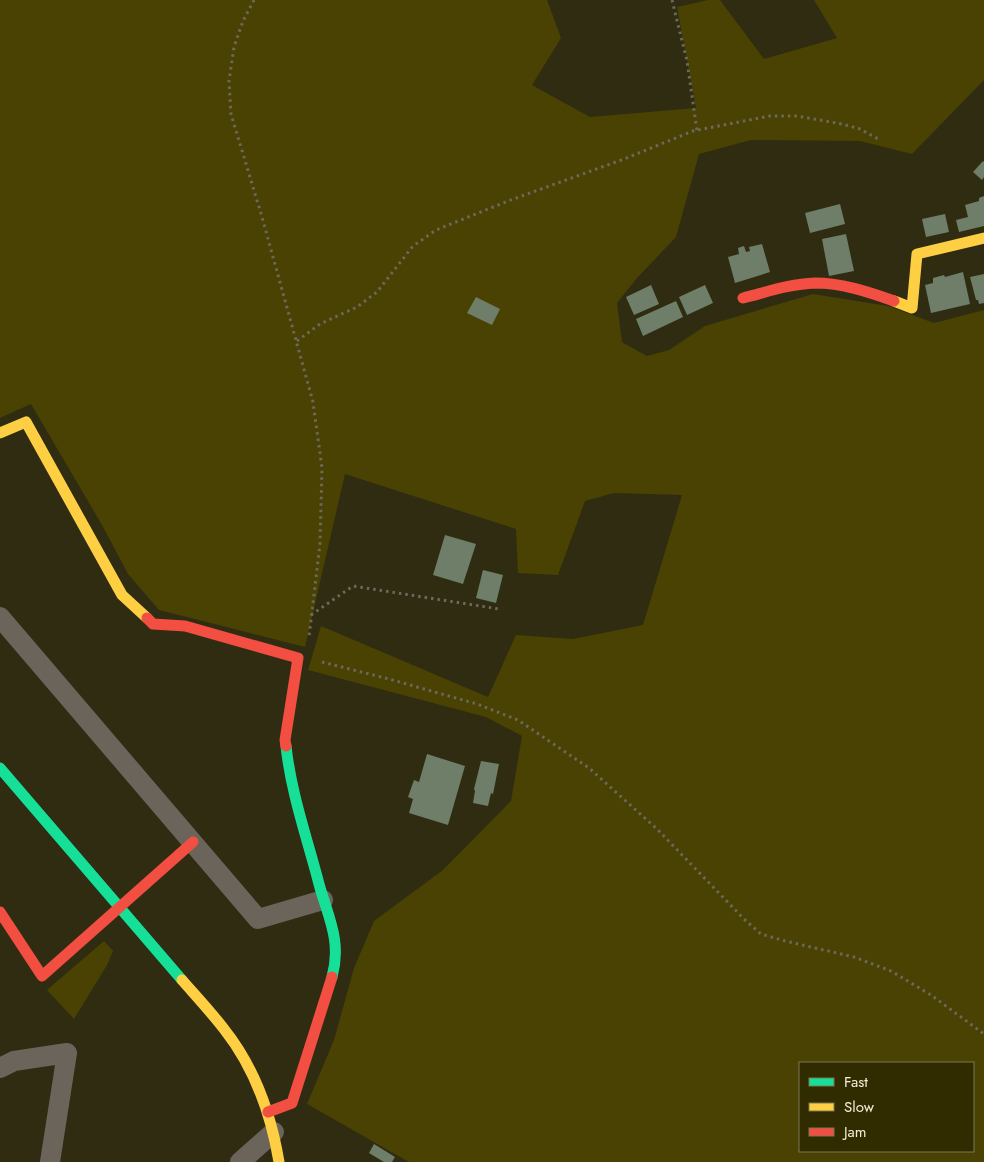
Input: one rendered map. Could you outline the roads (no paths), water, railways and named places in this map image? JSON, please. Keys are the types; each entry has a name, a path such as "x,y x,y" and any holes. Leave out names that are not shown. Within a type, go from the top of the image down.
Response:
{"street":[{"path":"743,298 804,283 823,284 856,289 912,308 917,254 984,238"},
{"path":"0,433 26,422 122,595 153,624 184,626 301,658 285,740 289,773 323,900 334,930 336,952 333,974 292,1103 268,1112"},
{"path":"0,617 258,919 323,900"},
{"path":"0,768 224,1029 241,1052 268,1112 274,1132 279,1162"},
{"path":"0,912 42,976 192,842"},
{"path":"0,1068 14,1061 67,1053 50,1162"},
{"path":"240,1162 274,1132"}]}
